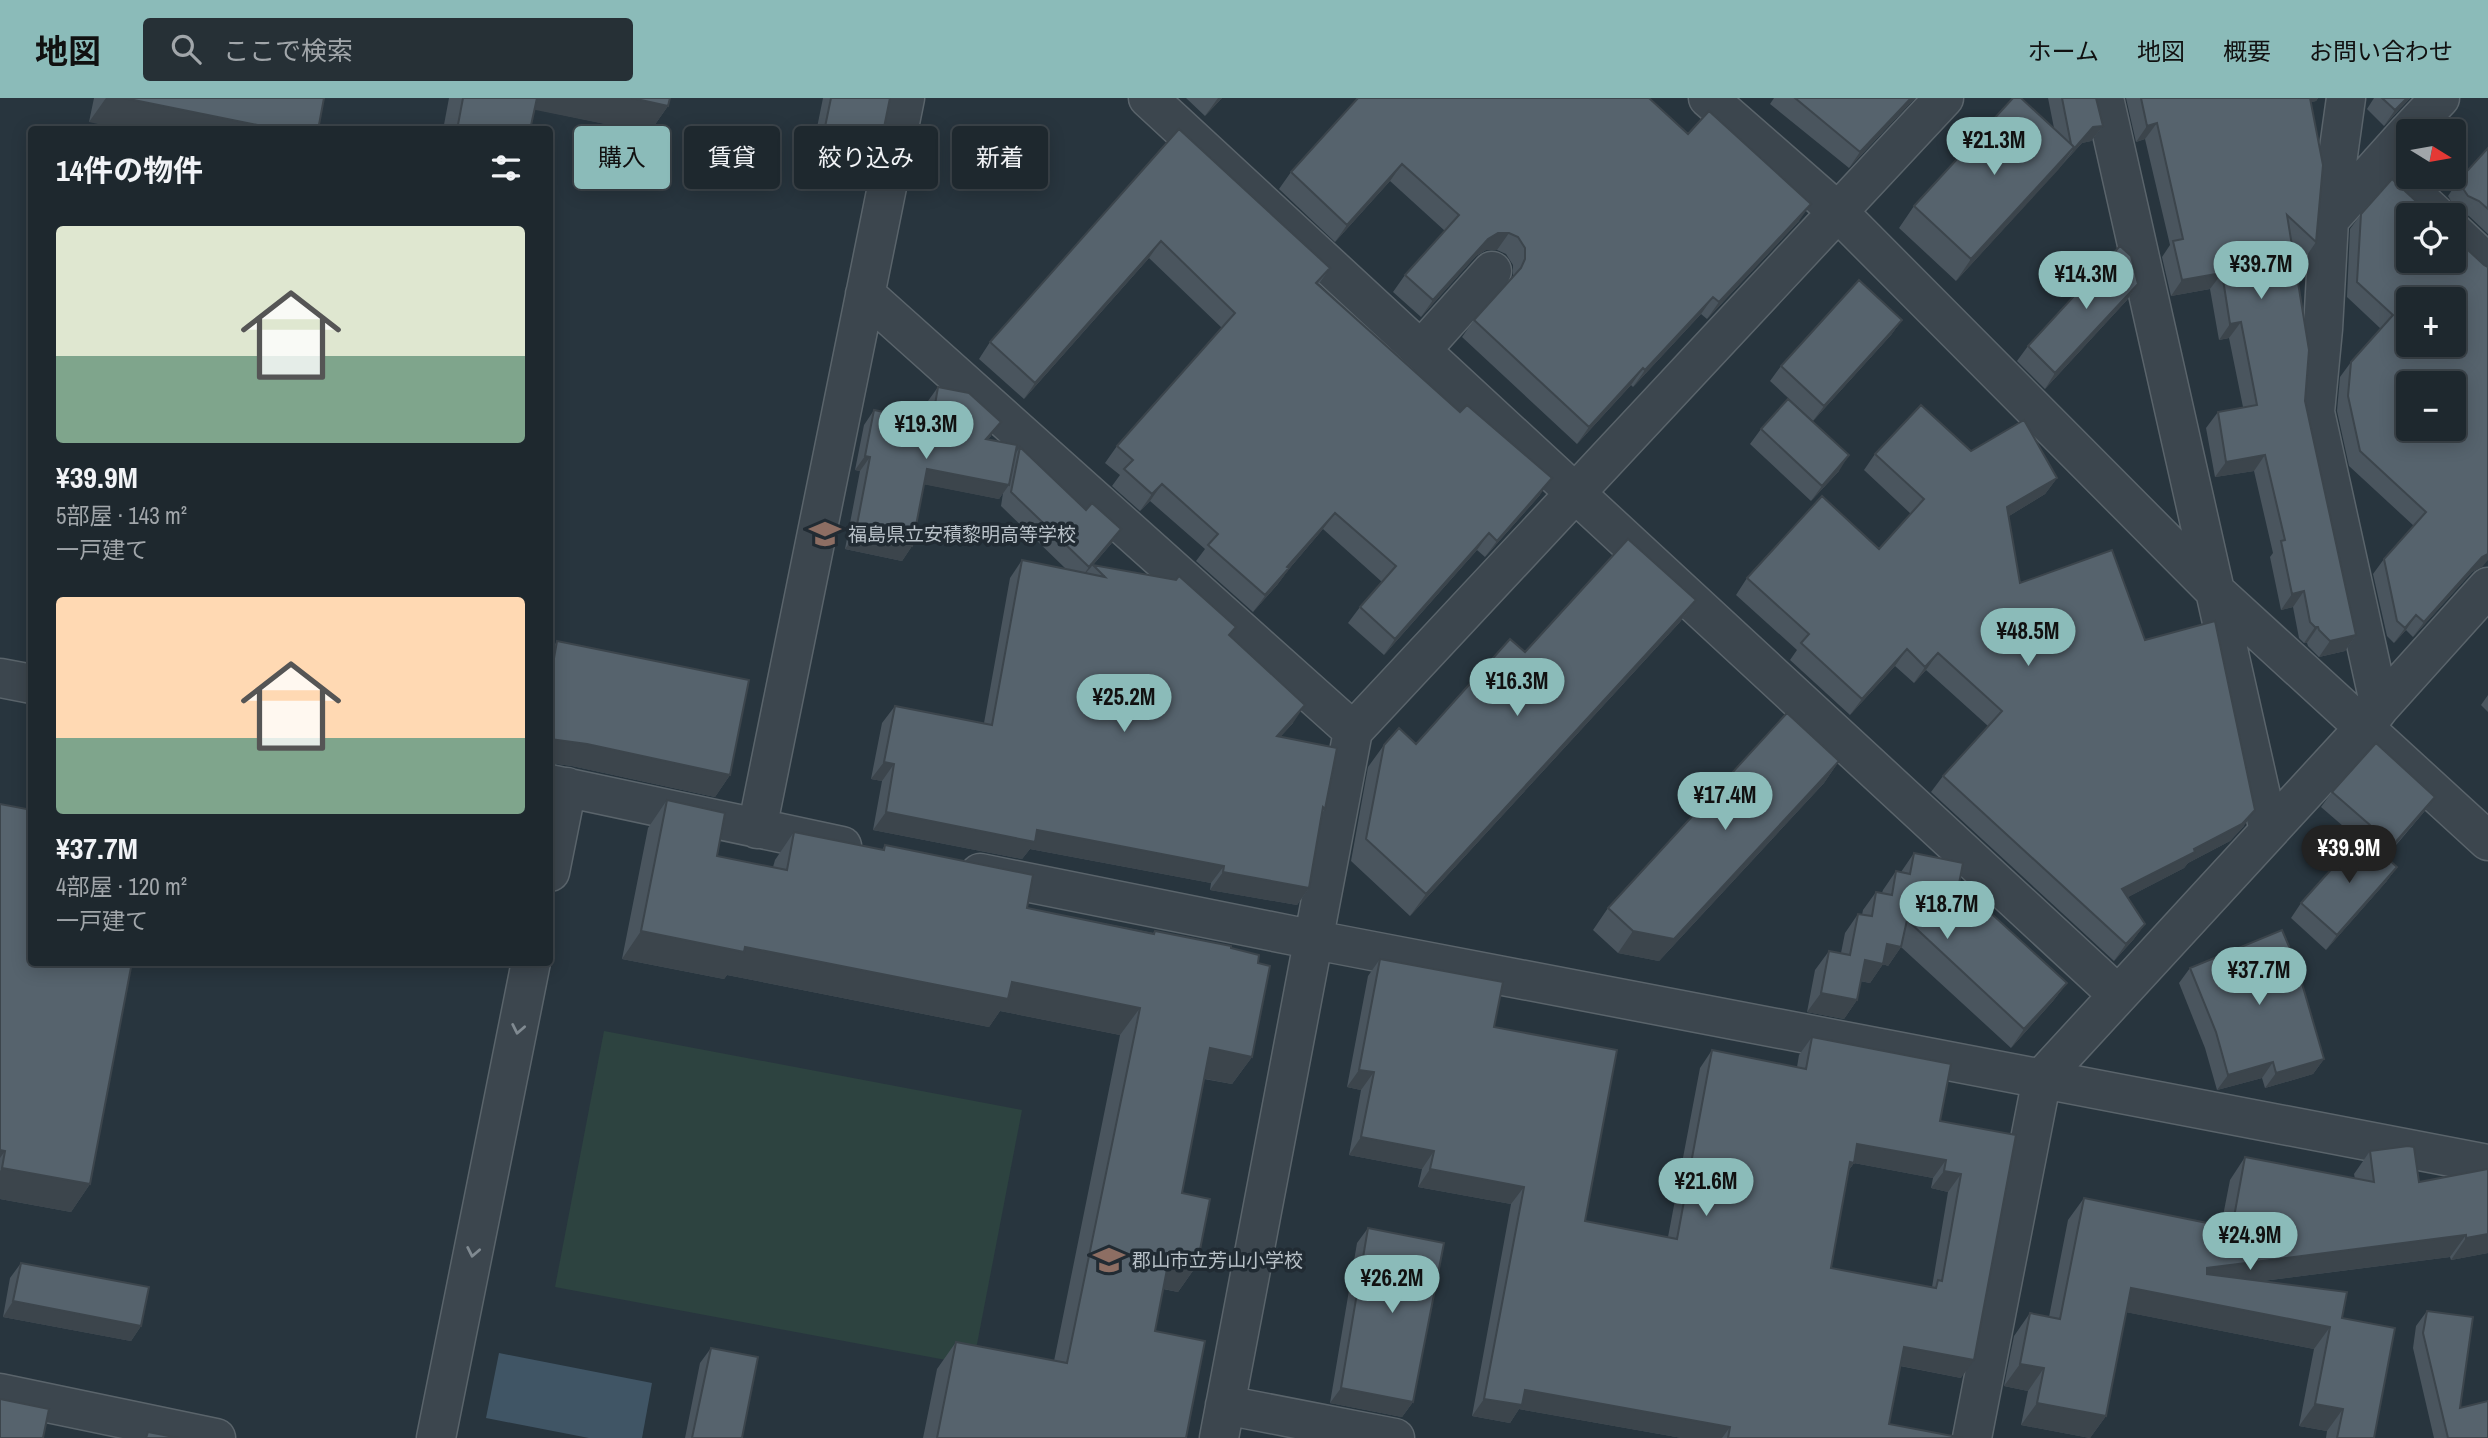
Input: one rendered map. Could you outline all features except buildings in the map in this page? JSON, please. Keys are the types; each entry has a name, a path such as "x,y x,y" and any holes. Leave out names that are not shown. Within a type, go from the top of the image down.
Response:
{"street":[{"path":"757,829 905,98"},
{"path":"1148,98 2118,995"},
{"path":"1709,98 1837,211 2216,592 2372,717 2488,841"},
{"path":"1395,1438 1222,1421 1353,732 1944,98"},
{"path":"2104,98 2269,831"},
{"path":"2346,98 2329,220 2315,412 2372,717"},
{"path":"2420,119 2440,98"},
{"path":"2329,220 2396,145"},
{"path":"2380,163 2423,203"},
{"path":"2466,243 2488,264"},
{"path":"1421,350 1492,271"},
{"path":"865,295 1353,732"},
{"path":"1972,1438 2042,1077 2269,831 2488,587"},
{"path":"0,678 28,683"},
{"path":"553,840 558,786 879,853"},
{"path":"947,867 2488,1164"},
{"path":"436,1438 530,966"},
{"path":"0,1393 216,1438"}],"green space":[{"path":"604,1031 1022,1110 973,1365 555,1287"}],"water":[{"path":"499,1353 652,1383 642,1438 589,1438 486,1418"}],"place":[{"name":"福島県立安積黎明高等学校","path":"825,534"},
{"name":"郡山市立芳山小学校","path":"1109,1260"}]}
